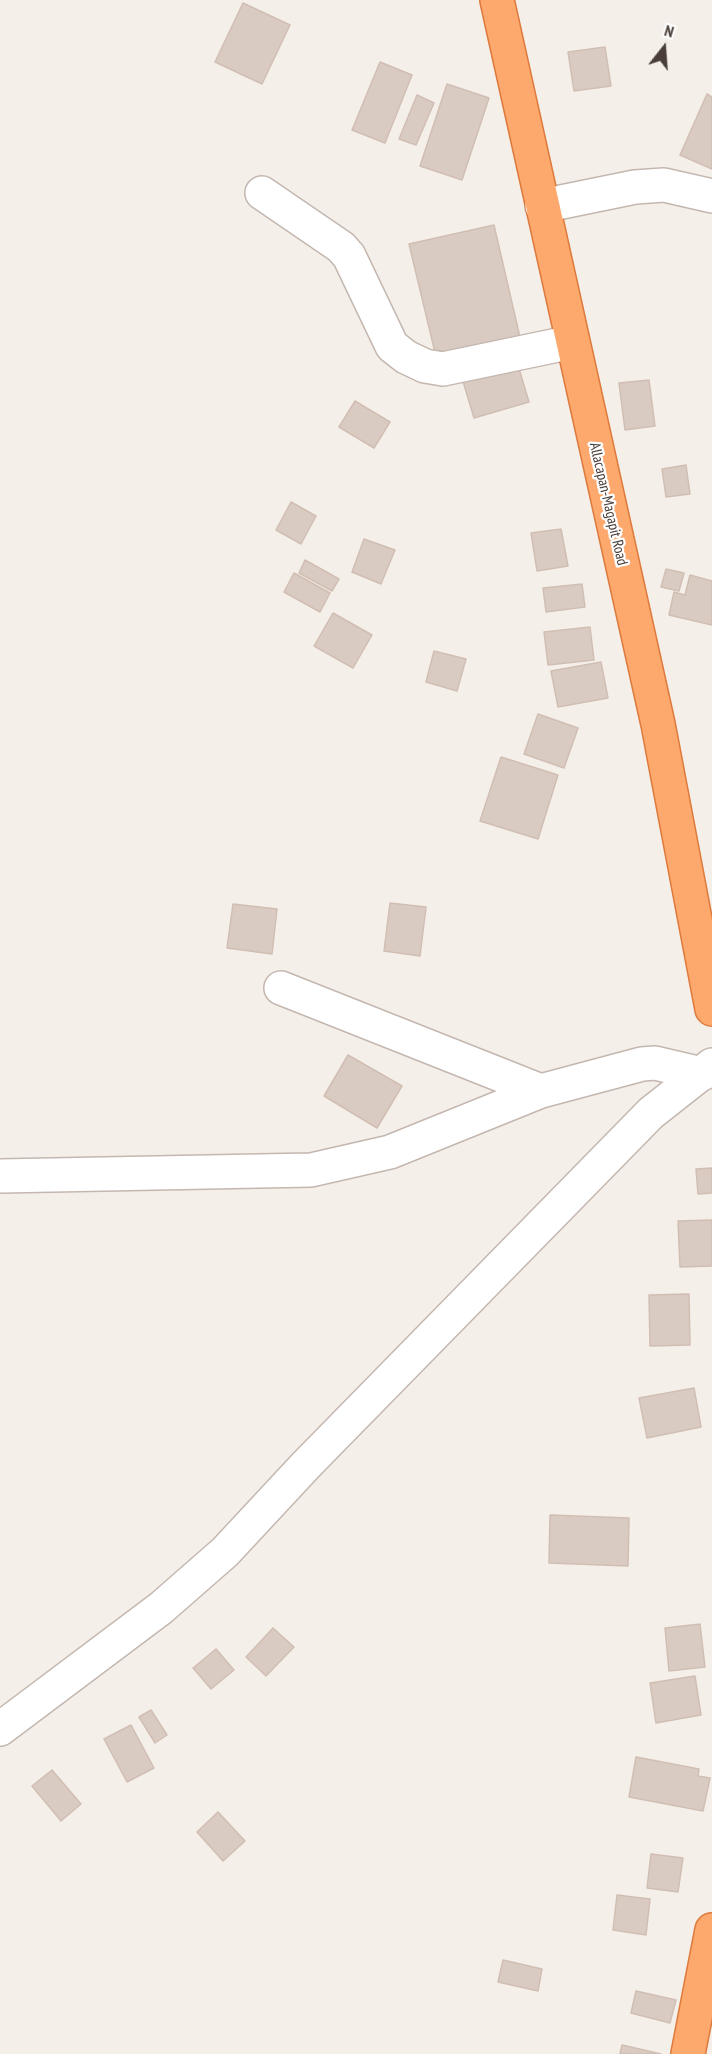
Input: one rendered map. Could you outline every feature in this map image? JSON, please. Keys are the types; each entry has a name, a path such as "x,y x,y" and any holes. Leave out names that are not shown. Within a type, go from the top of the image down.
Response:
{"highway":[{"name":"Allacapan-Magapit Road","path":"496,0 658,724 712,1009"},
{"path":"688,2054 712,1930"}],"street":[{"path":"542,206 635,187 664,185 712,196"},
{"path":"262,193 341,247 349,256 392,346 406,357 425,366 443,369 572,342"},
{"path":"281,988 541,1091"},
{"path":"0,1176 311,1170 390,1152 541,1091 642,1064 655,1063 707,1069"},
{"path":"0,1730 161,1608 225,1552 306,1465 651,1113 707,1069"}],"building":[{"path":"243,3 290,25 262,84 215,62"},
{"path":"605,47 611,86 574,91 568,52"},
{"path":"380,62 412,75 385,143 352,130"},
{"path":"447,84 489,98 462,180 420,166"},
{"path":"707,94 712,97 712,169 680,155"},
{"path":"417,95 434,103 416,145 399,139"},
{"path":"494,225 522,346 438,365 409,244"},
{"path":"517,362 529,402 474,418 462,378"},
{"path":"649,380 655,426 625,430 619,383"},
{"path":"355,401 390,422 374,448 339,427"},
{"path":"686,465 690,494 666,497 662,469"},
{"path":"291,502 316,516 301,544 276,530"},
{"path":"561,529 568,566 537,571 531,533"},
{"path":"364,539 395,550 381,584 352,572"},
{"path":"305,560 339,579 332,591 299,573"},
{"path":"666,569 684,573 679,591 661,587"},
{"path":"294,573 330,593 320,612 284,592"},
{"path":"690,575 712,581 712,625 669,615 674,592 685,595"},
{"path":"582,584 585,607 546,612 543,588"},
{"path":"333,613 372,635 353,668 314,646"},
{"path":"590,627 594,660 548,665 544,632"},
{"path":"434,651 466,659 457,691 426,682"},
{"path":"601,662 608,698 558,707 551,671"},
{"path":"538,714 578,728 564,768 524,754"},
{"path":"501,757 558,775 538,839 480,821"},
{"path":"390,903 426,907 420,956 384,951"},
{"path":"233,904 277,909 272,954 227,948"},
{"path":"348,1055 402,1086 377,1128 324,1096"},
{"path":"712,1168 712,1193 698,1194 696,1169"},
{"path":"712,1220 712,1266 680,1267 678,1221"},
{"path":"689,1294 690,1345 650,1346 649,1295"},
{"path":"694,1388 701,1427 647,1438 639,1398"},
{"path":"550,1515 629,1518 628,1566 549,1563"},
{"path":"700,1624 705,1667 669,1671 665,1628"},
{"path":"273,1628 294,1647 266,1676 246,1657"},
{"path":"216,1649 234,1670 211,1689 193,1668"},
{"path":"695,1676 701,1715 656,1723 650,1683"},
{"path":"151,1710 167,1735 155,1743 139,1717"},
{"path":"131,1725 154,1768 127,1782 104,1739"},
{"path":"636,1757 699,1769 698,1776 710,1778 703,1811 629,1797"},
{"path":"52,1770 81,1804 61,1821 32,1786"},
{"path":"218,1812 245,1841 223,1861 197,1832"},
{"path":"651,1854 683,1858 678,1892 647,1888"},
{"path":"617,1895 650,1899 646,1935 613,1930"},
{"path":"503,1960 542,1969 538,1991 498,1982"},
{"path":"636,1991 676,2000 670,2023 631,2013"},
{"path":"622,2045 661,2054 620,2054"}]}
